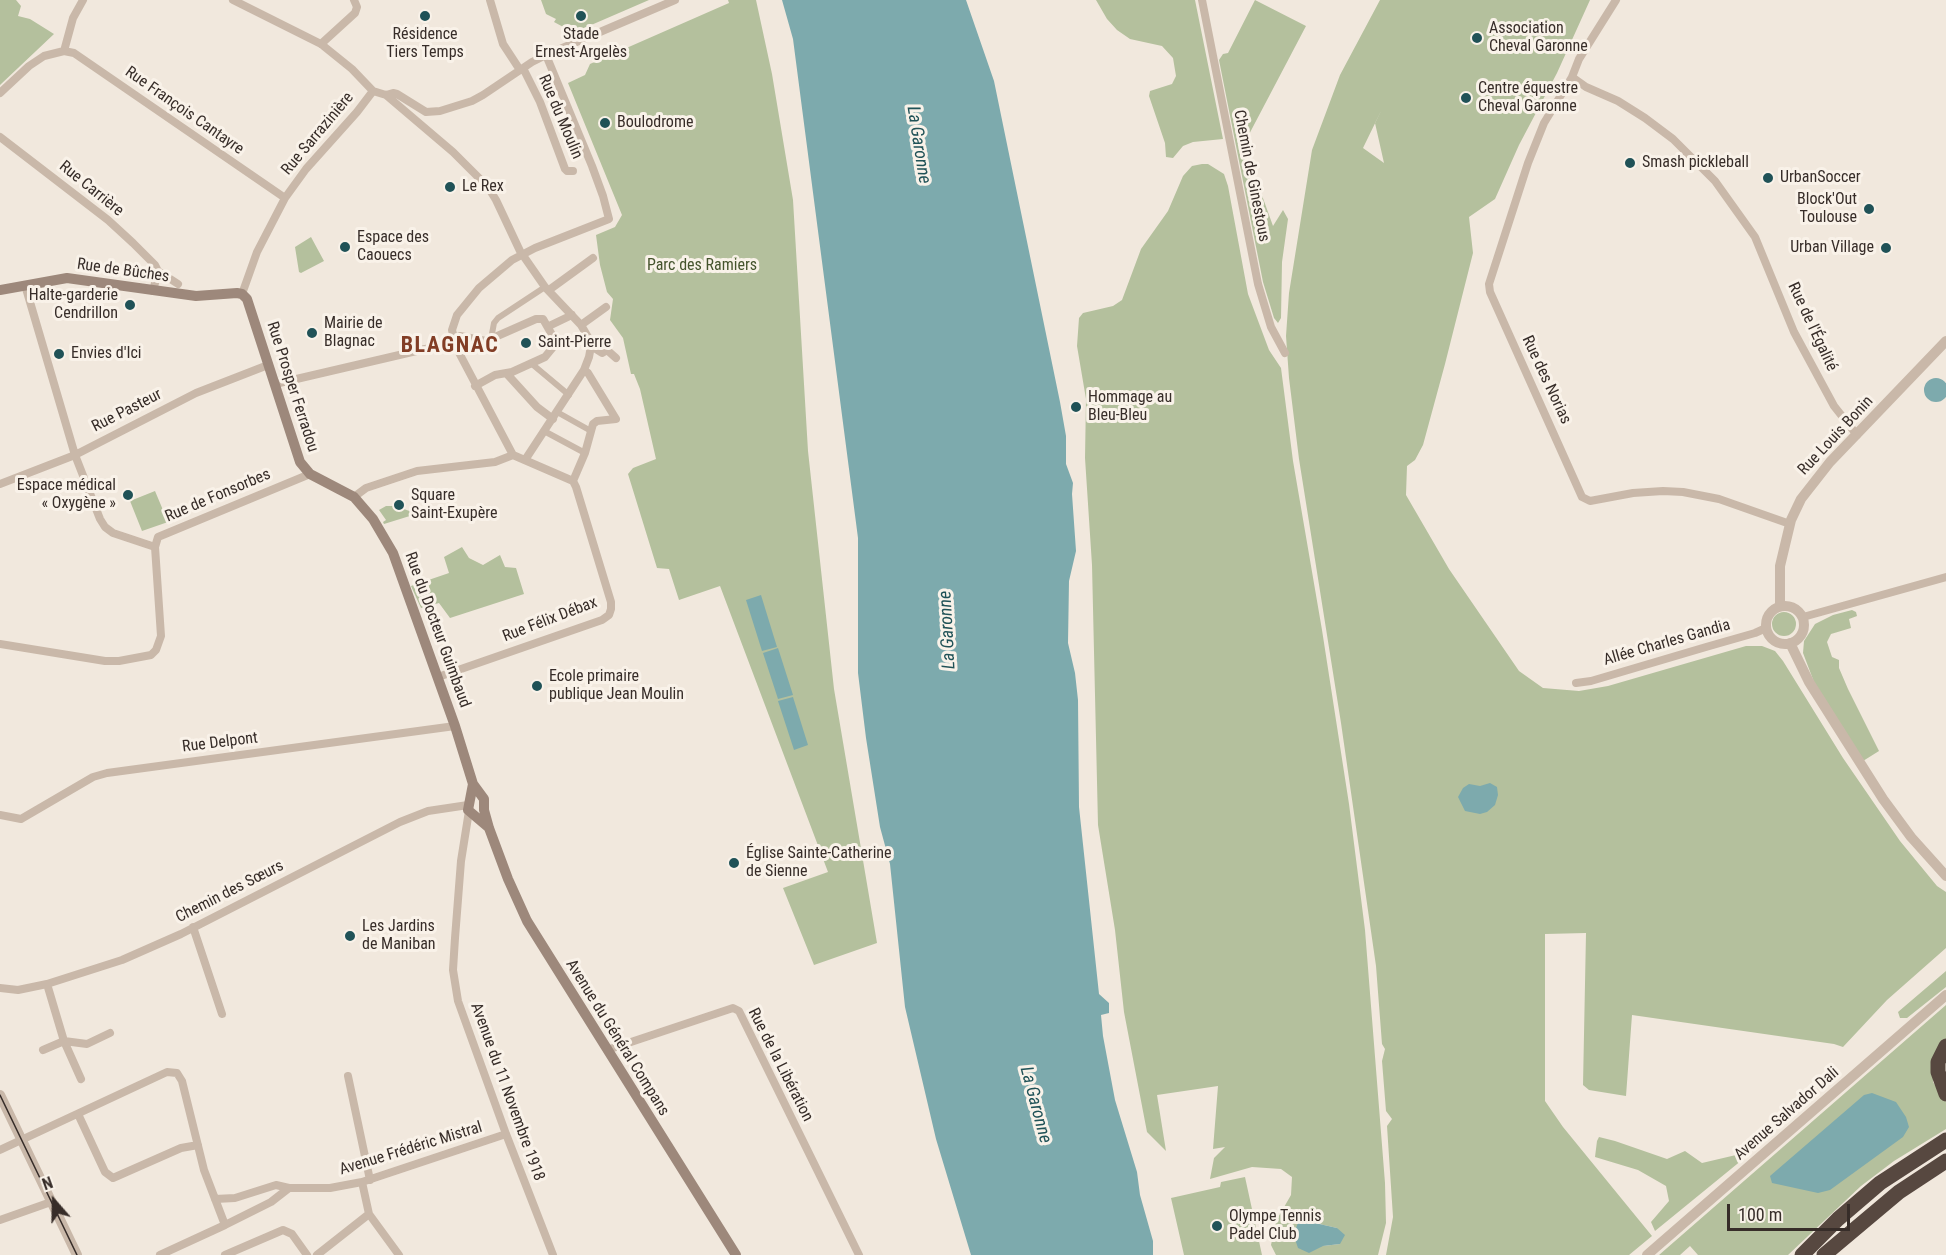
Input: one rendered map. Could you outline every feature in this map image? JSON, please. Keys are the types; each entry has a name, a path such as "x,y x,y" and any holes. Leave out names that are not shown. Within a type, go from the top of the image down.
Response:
{"highway":[{"path":"1946,1046 1938,1062 1938,1072 1946,1094"},
{"path":"1802,1255 1838,1219 1880,1183 1946,1140"},
{"path":"1824,1255 1891,1199 1946,1161"}],"main road":[{"name":"Rue de Bûches","path":"0,290 67,278 196,296 242,294"},
{"name":"Rue Prosper Ferradou","path":"242,294 251,306 268,365 278,384 297,455 304,469 354,497"},
{"name":"Rue du Docteur Guimbaud","path":"354,497 373,518 393,553 456,726 473,783 476,809"},
{"name":"Avenue du Général Compans","path":"476,809 489,828 527,921 736,1255"}],"street":[{"path":"0,93 44,56 64,51 73,18 83,0"},
{"path":"233,0 321,44 352,69 373,91 386,95 481,178 496,200 515,243 547,288 580,325 591,346 602,352 608,350 616,358"},
{"path":"321,44 355,12 357,7 354,0"},
{"name":"Rue du Moulin","path":"490,0 503,44 540,102 565,169 573,171"},
{"path":"386,95 398,94 426,112 440,111 472,101 546,55 675,0"},
{"name":"Chemin de Ginestous","path":"1202,0 1258,284 1271,327 1285,353"},
{"path":"1572,77 1579,59 1616,0"},
{"name":"Rue François Cantayre","path":"64,51 80,57 285,198"},
{"path":"546,55 596,176 609,219 523,254 504,267 479,288 457,315 452,330 453,340 513,455 573,481 585,453 592,424 597,421 616,419 584,370"},
{"name":"Rue de l'Égalité","path":"1572,77 1586,87 1618,101 1645,118 1673,139 1715,181 1755,237 1798,339 1834,406 1857,435"},
{"name":"Rue des Norias","path":"1572,77 1544,123 1528,163 1489,284 1490,292 1582,497 1590,501 1633,493 1664,490 1683,492 1737,504 1790,524"},
{"name":"Rue Sarrazinière","path":"242,294 257,252 285,198 306,169 373,91"},
{"name":"Rue Carrière","path":"0,136 118,230 155,265 158,271 178,284"},
{"path":"490,339 494,323 498,318 547,288 570,277 593,258"},
{"path":"153,291 158,271"},
{"path":"0,644 105,661 119,661 151,655 156,650 161,636 155,547 113,533 105,527 96,511 75,455 25,285"},
{"path":"580,325 606,307"},
{"path":"549,326 572,315"},
{"path":"278,384 453,340 460,336 486,340 536,319 543,319 555,340 554,346 545,357 507,374 495,375 475,386"},
{"name":"Rue Louis Bonin","path":"1780,606 1780,566 1790,524 1801,499 1814,480 1946,341"},
{"path":"525,460 584,370 591,346"},
{"path":"532,364 568,395"},
{"name":"Rue Pasteur","path":"0,484 75,455 196,393 268,365"},
{"path":"507,374 537,407 591,431"},
{"path":"544,431 585,453"},
{"path":"354,497 366,488 417,471 495,462 513,455"},
{"name":"Rue de Fonsorbes","path":"155,547 158,537 310,474"},
{"name":"Rue Félix Débax","path":"438,677 602,620 610,612 611,602 573,481"},
{"path":"1803,617 1946,577"},
{"path":"1780,606 1793,607 1803,617 1803,632 1790,643 1779,643 1773,640 1766,628 1769,614 1780,606"},
{"name":"Allée Charles Gandia","path":"1576,682 1591,681 1766,628"},
{"path":"1790,643 1809,682 1883,799 1911,837 1946,876"},
{"name":"Rue Delpont","path":"0,814 21,819 93,777 107,773 456,726"},
{"name":"Avenue du 11 Novembre 1918","path":"476,809 467,829 461,861 453,970 458,1001 466,1028 553,1255"},
{"name":"Chemin des Sœurs","path":"0,988 18,990 47,984 122,960 193,927 400,822 428,812 476,809"},
{"path":"193,927 222,1014"},
{"path":"47,984 64,1041 81,1079"},
{"name":"Avenue Salvador Dali","path":"1647,1255 1946,995"},
{"name":"Rue de la Libération","path":"607,1050 733,1008 739,1011 859,1255"},
{"path":"43,1050 64,1041 87,1044 110,1033"},
{"path":"0,1150 172,1071 177,1073 182,1081 204,1170 225,1224"},
{"path":"348,1076 366,1181 369,1214 399,1255"},
{"path":"0,1095 20,1141"},
{"path":"0,1103 75,1255"},
{"path":"78,1114 105,1172 113,1178 181,1148 198,1144"},
{"name":"Avenue Frédéric Mistral","path":"215,1199 235,1198 276,1185 289,1188 330,1188 366,1181 506,1134"},
{"path":"265,1188 271,1202"},
{"path":"160,1255 261,1208 289,1188"},
{"path":"0,1220 50,1203"},
{"path":"317,1255 369,1214"},
{"path":"225,1255 283,1230 292,1234 307,1255"}],"green space":[{"path":"0,0 16,0 21,6 18,16 30,19 54,34 0,85"},
{"name":"Stade Ernest-Argelès","path":"541,0 649,0 575,32 569,26 567,29 554,22 556,19 546,14"},
{"name":"Parc des Ramiers","path":"728,0 756,0 772,74 793,200 808,451 834,689 877,943 814,965 783,888 828,872 720,586 679,600 669,569 657,568 628,474 633,468 656,459 640,389 634,374 631,374 623,338 610,320 613,299 607,292 600,265 596,235 615,227 622,215 568,83 585,75 590,64 729,3"},
{"path":"1096,0 1195,0 1223,139 1193,142 1183,146 1173,158 1166,157 1165,143 1149,96 1150,91 1172,84 1176,76 1173,58 1162,46 1130,39 1117,30 1107,19"},
{"path":"1255,0 1306,26 1245,142 1246,151 1273,226 1283,210 1288,219 1282,262 1281,318 1278,323 1274,318 1263,282 1219,60 1223,54 1228,53"},
{"path":"1380,0 1590,0 1495,199 1469,217 1473,253 1423,445 1415,460 1407,466 1406,495 1449,569 1519,671 1543,688 1579,691 1608,686 1746,646 1762,646 1775,651 1843,758 1900,841 1937,886 1946,892 1946,948 1887,1000 1843,1047 1632,1015 1626,1096 1589,1090 1583,1085 1586,933 1545,934 1545,1101 1563,1127 1652,1236 1629,1255 1386,1255 1393,1217 1387,1126 1392,1119 1386,1111 1382,1061 1385,1049 1382,1044 1376,966 1341,723 1299,459 1286,336 1289,293 1312,150 1340,75","holes":["1375,123 1384,163 1363,148"]},
{"path":"1208,164 1224,174 1248,294 1269,350 1281,368 1293,461 1349,804 1365,930 1385,1183 1386,1223 1378,1255 1276,1255 1271,1245 1276,1221 1291,1195 1292,1177 1281,1169 1252,1167 1210,1179 1214,1158 1225,1147 1213,1149 1218,1086 1157,1095 1166,1151 1147,1132 1124,1012 1115,930 1098,825 1092,565 1085,458 1086,399 1077,346 1079,318 1083,313 1113,306 1122,300 1141,249 1168,211 1183,176 1192,166","holes":["1303,1216 1315,1223 1337,1228 1340,1244 1323,1246"]},
{"path":"311,237 324,261 301,273 295,247"},
{"path":"155,491 168,522 142,531 130,501"},
{"path":"386,506 396,506 412,512 413,515 384,524 386,520 379,510"},
{"path":"462,547 469,558 483,565 500,555 505,567 516,568 524,594 450,618 439,603 421,608 411,586 449,573 444,557"},
{"path":"1852,610 1857,616 1849,619 1851,628 1831,634 1827,642 1832,657 1839,660 1839,668 1848,689 1879,751 1863,761 1814,682 1803,653 1804,641 1815,624 1833,615"},
{"path":"1784,612 1793,615 1796,624 1793,633 1784,636 1775,633 1772,624 1775,615"},
{"path":"1946,971 1946,987 1907,1018 1900,1018 1898,1012"},
{"path":"1946,1005 1946,1039 1936,1054 1933,1082 1946,1102 1946,1129 1894,1161 1861,1186 1788,1255 1698,1255 1690,1246 1680,1255 1659,1255"},
{"path":"1599,1137 1667,1159 1685,1151 1702,1163 1753,1151 1655,1231 1651,1222 1669,1201 1666,1186 1638,1170 1595,1157"},
{"name":"Olympe Tennis Padel Club","path":"1245,1177 1262,1255 1184,1255 1171,1198 1220,1187 1221,1182"}],"water":[{"name":"La Garonne","path":"782,0 966,0 994,81 1060,402 1066,436 1066,464 1073,483 1076,551 1069,581 1068,643 1078,700 1079,807 1099,994 1109,1003 1109,1013 1101,1015 1103,1036 1115,1100 1137,1172 1140,1195 1153,1241 1153,1255 971,1255 936,1139 905,1007 890,864 880,827 866,738 858,673 858,538 793,39"},
{"path":"1936,378 1941,379 1947,385 1947,395 1941,401 1936,402 1931,401 1925,395 1924,390 1925,385 1931,379"},
{"path":"761,595 777,647 762,651 746,600"},
{"path":"778,648 793,695 778,699 763,653"},
{"path":"793,697 808,745 794,750 778,701"},
{"path":"1490,783 1497,787 1498,795 1495,805 1487,812 1480,814 1465,811 1458,797 1463,788 1469,784 1480,786"},
{"path":"1872,1093 1896,1102 1906,1117 1909,1127 1903,1137 1830,1190 1818,1193 1772,1183 1770,1176 1864,1095"},
{"path":"1303,1216 1315,1223 1337,1228 1345,1235 1340,1244 1323,1246 1309,1253 1298,1248 1294,1236"}],"tram line":[{"path":"0,1095 77,1255"}],"place":[{"name":"Résidence Tiers Temps","path":"425,16"},
{"name":"Stade Ernest-Argelès","path":"581,16"},
{"name":"Association Cheval Garonne","path":"1477,38"},
{"name":"Centre équestre Cheval Garonne","path":"1466,98"},
{"name":"Boulodrome","path":"605,123"},
{"name":"Smash pickleball","path":"1630,163"},
{"name":"UrbanSoccer","path":"1768,178"},
{"name":"Le Rex","path":"450,187"},
{"name":"Block'Out Toulouse","path":"1869,209"},
{"name":"Espace des Caouecs","path":"345,247"},
{"name":"Urban Village","path":"1886,248"},
{"name":"Halte-garderie Cendrillon","path":"130,305"},
{"name":"Mairie de Blagnac","path":"312,333"},
{"name":"Saint-Pierre","path":"526,343"},
{"name":"Envies d'Ici","path":"59,354"},
{"name":"Hommage au Bleu-Bleu","path":"1076,407"},
{"name":"Espace médical « Oxygène »","path":"128,495"},
{"name":"Square Saint-Exupère","path":"399,505"},
{"name":"Ecole primaire publique Jean Moulin","path":"537,686"},
{"name":"Église Sainte-Catherine de Sienne","path":"734,863"},
{"name":"Les Jardins de Maniban","path":"350,936"},
{"name":"Olympe Tennis Padel Club","path":"1217,1226"}],"district":[{"name":"BLAGNAC","path":"450,346"}]}
